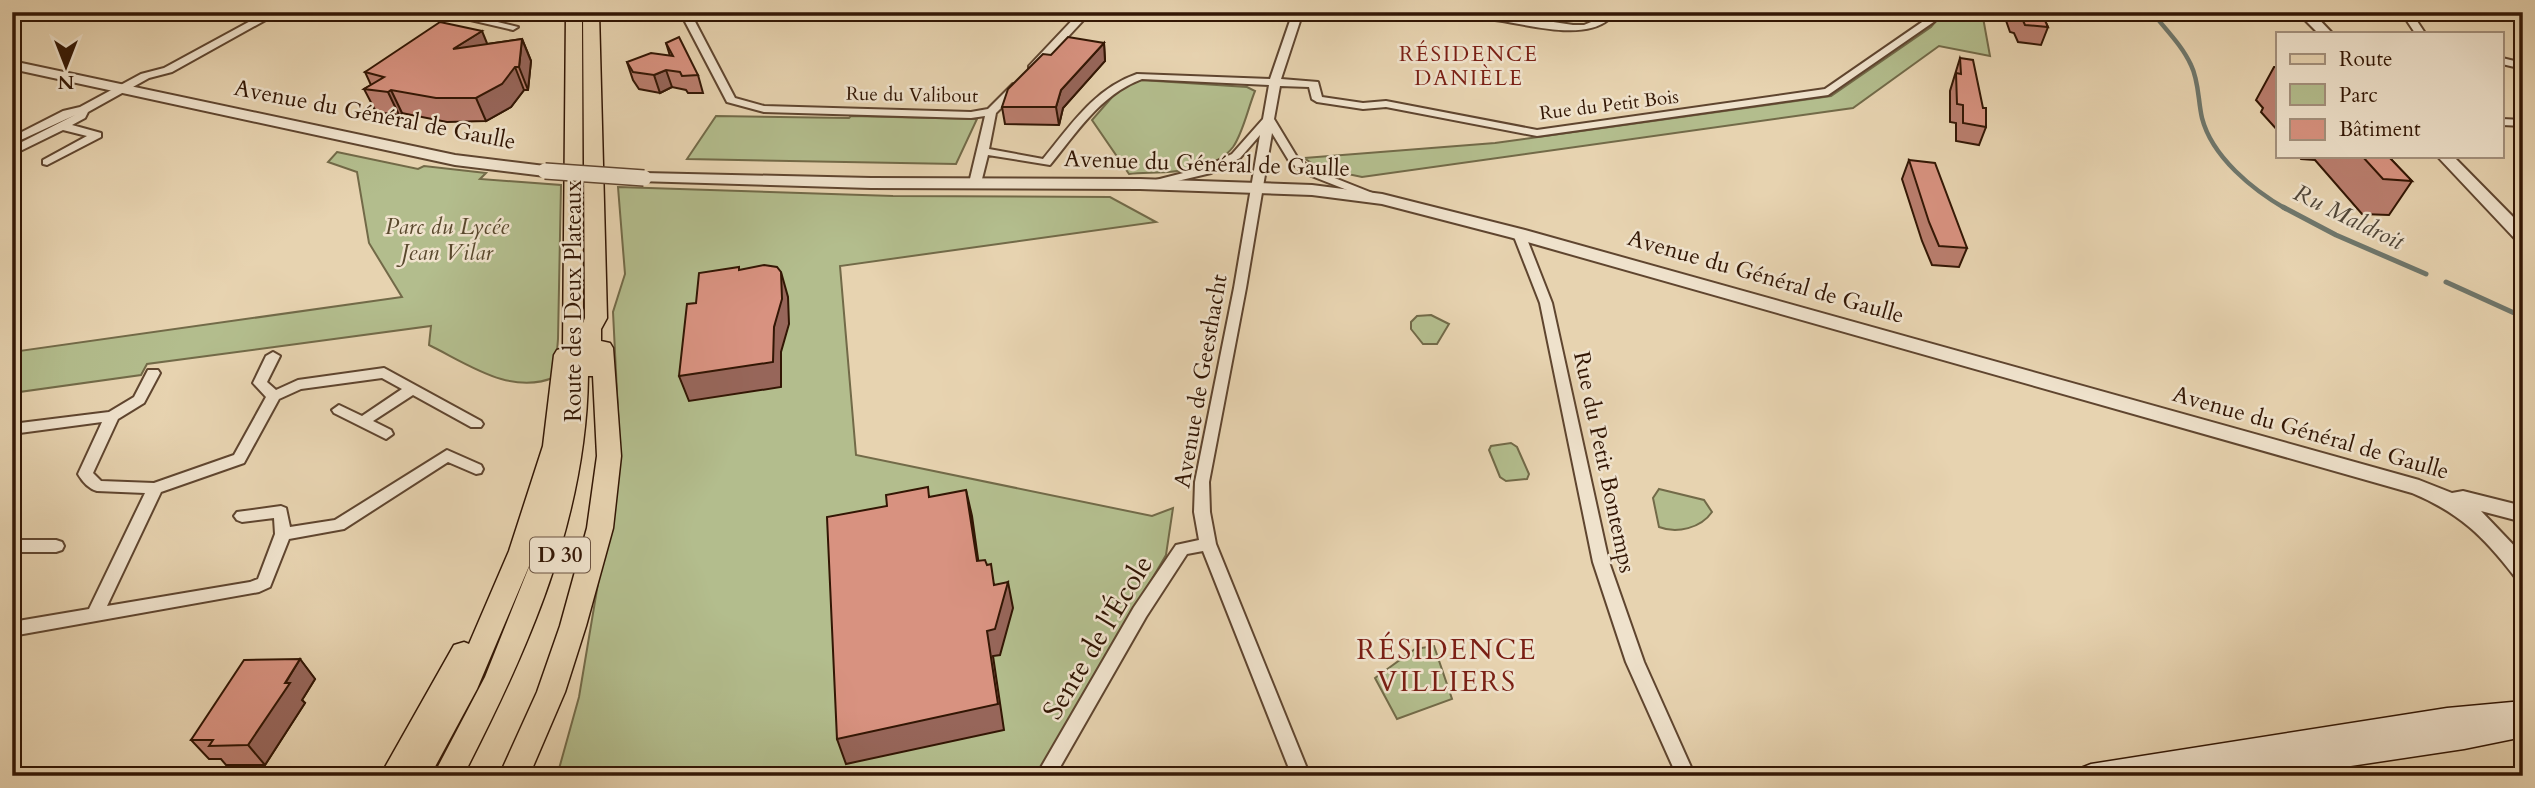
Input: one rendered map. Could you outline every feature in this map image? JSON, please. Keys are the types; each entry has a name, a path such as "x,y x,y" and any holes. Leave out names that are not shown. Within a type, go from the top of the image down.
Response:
{"main road":[{"name":"Route des Deux Plateaux","path":"448,776 499,677 537,580 560,508 573,443 577,389 577,355 572,333 574,12"},
{"name":"Route des Deux Plateaux","path":"464,776 516,674 552,580 574,508 586,443 590,329 596,318 591,12"},
{"path":"514,776 551,692 573,626 600,528 608,468 600,327 596,318"},
{"path":"414,776 463,689 522,551 555,446 564,357 572,333"},
{"path":"395,776 405,763 522,551"},
{"path":"529,776 553,713 551,692"},
{"path":"2192,771 2446,719 2523,712"},
{"path":"2091,776 2192,771 2343,757 2523,726"}],"street":[{"path":"12,141 67,113 83,110 145,76 155,67 260,12"},
{"path":"145,76 168,70 275,12"},
{"path":"441,12 513,27"},
{"name":"Rue du Valibout","path":"685,12 731,100 742,104 764,109 971,115 991,112 975,183"},
{"path":"991,112 1087,12"},
{"name":"Avenue de Geesthacht","path":"1297,12 1276,83 1269,119 1202,482 1202,512 1209,544 1301,776"},
{"path":"1494,12 1495,18 1529,17 1586,28 1603,20"},
{"name":"Rue du Petit Bois","path":"1276,83 1314,84 1317,99 1363,106 1386,104 1537,133 1828,92 1930,20 1928,12"},
{"path":"2304,12 2324,32"},
{"path":"2406,12 2419,32"},
{"path":"2491,13 2523,19"},
{"path":"2504,61 2523,66"},
{"name":"Avenue du Général de Gaulle","path":"12,65 455,160 545,172 644,178 1258,187 1312,190 1382,199 1519,234 2419,487 2452,500 2487,526 2523,571"},
{"path":"983,151 1046,163 1104,94 1127,79 1141,76 1276,83"},
{"path":"12,152 81,116 83,110"},
{"path":"1152,184 1207,171 1236,156 1269,119 1293,159 1308,171 1382,199"},
{"path":"2504,122 2523,123"},
{"path":"47,162 97,135 62,125"},
{"path":"2447,158 2523,237"},
{"name":"Rue du Petit Bontemps","path":"1519,234 1546,303 1601,562 1634,662 1686,776"},
{"path":"273,356 260,383 274,396"},
{"path":"12,429 112,416 139,400 153,373"},
{"path":"112,416 85,474 97,486 155,488 239,458 274,396 298,385 384,373 475,424"},
{"path":"362,422 412,389"},
{"path":"339,410 386,434"},
{"path":"283,534 339,525 447,454 476,469"},
{"path":"93,616 155,488"},
{"name":"Avenue du Général de Gaulle","path":"2452,500 2463,499 2523,514"},
{"path":"12,629 253,589 264,583 283,534 281,512 242,516"},
{"name":"Sente de l'École","path":"1045,776 1140,612 1182,549 1209,544"},
{"path":"12,546 56,546"}],"green space":[{"path":"1936,12 1982,12 1990,56 1939,46 1853,108 1362,177 1319,168 1304,158 1495,143 1831,96 1931,27 1936,21"},
{"path":"1141,80 1247,87 1255,91 1237,141 1224,156 1212,163 1185,170 1129,174 1092,120 1120,88"},
{"path":"716,116 977,119 956,164 687,159"},
{"name":"Parc du Lycée Jean Vilar","path":"337,152 418,169 424,166 486,173 480,179 561,185 555,377 522,383 490,375 429,345 431,326 147,364 141,375 12,393 12,352 402,297 369,243 357,172 328,162"},
{"path":"618,187 893,196 1110,197 1156,222 840,266 856,455 1152,516 1173,508 1166,555 1037,776 557,776 579,697 620,452 613,312 625,274"},
{"path":"1431,315 1449,324 1437,344 1423,344 1411,329 1411,322 1417,316"},
{"path":"1511,443 1517,447 1529,474 1527,479 1506,481 1500,477 1489,450 1491,446"},
{"path":"1659,489 1704,500 1712,512 1702,522 1681,530 1659,527 1653,498"},
{"path":"1434,646 1452,699 1397,719 1375,678 1415,649"}],"building":[{"path":"2016,12 2041,12 2048,27 2025,25"},
{"path":"440,22 482,31 453,49 522,39 519,67 515,67 502,84 476,98 436,98 391,90 388,92 364,89 384,77 365,72"},
{"path":"679,37 698,75 682,76 680,72 666,70 654,75 633,72 627,62 651,53 673,56 666,43"},
{"path":"1068,37 1104,43 1061,90 1056,107 1002,107 1008,89 1043,54 1051,55"},
{"path":"1960,58 1973,60 1983,108 1986,108 1986,127 1963,123 1963,105 1957,104 1956,73 1961,74"},
{"path":"2364,158 2390,158 2412,181 2383,179"},
{"path":"1909,160 1935,163 1967,248 1939,246"},
{"path":"764,265 777,267 781,272 782,299 774,327 773,362 679,376 687,304 696,303 699,273"},
{"path":"928,487 929,497 966,490 977,561 985,560 987,565 991,564 994,585 1008,582 995,629 987,631 998,704 837,739 827,517 887,506 886,495"},
{"path":"300,659 285,683 290,683 248,745 209,746 213,740 191,740 244,660"}],"waterway":[{"name":"Ru Maldroit","path":"2152,12 2178,44 2194,71 2202,118 2215,146 2235,171 2286,209"},
{"name":"Ru Maldroit","path":"2283,207 2336,235 2426,274"},
{"name":"Ru Maldroit","path":"2446,282 2523,317"}],"district":[{"name":"RÉSIDENCE DANIÈLE","path":"1469,66"},
{"name":"RÉSIDENCE VILLIERS","path":"1447,665"}]}
